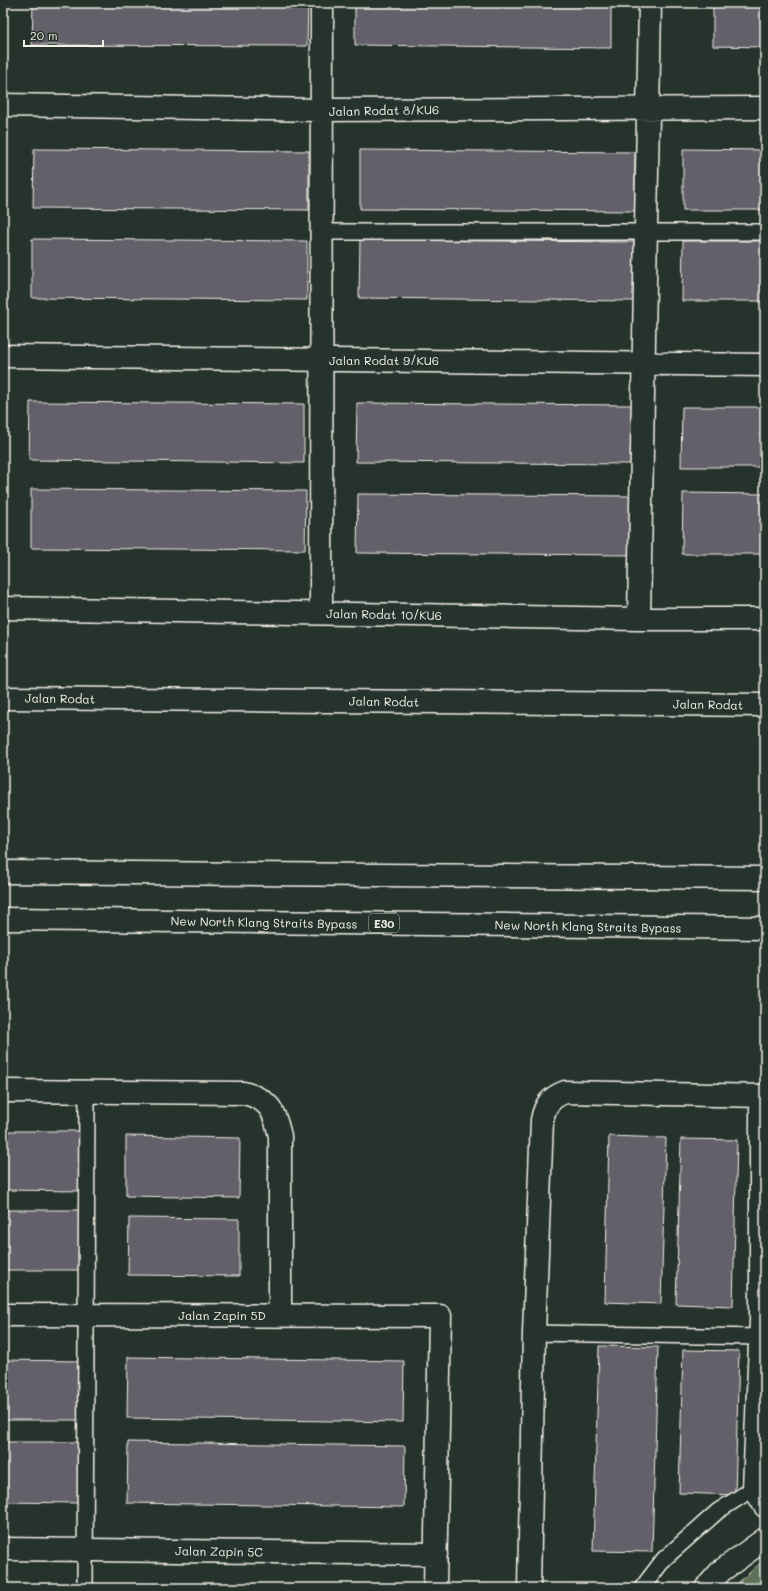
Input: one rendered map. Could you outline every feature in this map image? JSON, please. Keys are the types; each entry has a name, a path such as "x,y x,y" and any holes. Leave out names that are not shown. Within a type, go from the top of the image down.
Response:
{"main road":[{"path":"322,3 322,612"},
{"path":"639,619 650,3"},
{"name":"Jalan Rodat 8/KU6","path":"3,105 321,110 649,107 765,108"},
{"name":"Jalan Rodat 9/KU6","path":"3,356 765,364"},
{"name":"Jalan Rodat 10/KU6","path":"3,608 322,612 639,619 765,619"},
{"name":"Jalan Rodat","path":"3,698 765,705"},
{"path":"3,872 765,878"},
{"name":"New North Klang Straits Bypass","path":"3,919 765,928"},
{"path":"3,1091 244,1093 257,1096 268,1104 276,1119 280,1136 280,1315"},
{"path":"529,1588 534,1334 542,1120 545,1107 553,1097 565,1092 763,1096 762,1325 754,1488 765,1506"},
{"name":"Jalan Zapin 5D","path":"3,1315 440,1316 436,1554"},
{"path":"706,1588 721,1571 765,1539"},
{"name":"Jalan Zapin 5C","path":"3,1549 436,1554"},
{"path":"435,1588 436,1554"}],"lane":[{"path":"322,232 765,232"},
{"path":"85,1588 87,1092"},
{"path":"534,1334 762,1325"},
{"path":"642,1588 664,1559 718,1511 754,1488"}],"green space":[{"path":"765,1559 765,1588 732,1588"}],"building":[{"path":"33,3 308,3 307,46 32,45"},
{"path":"355,3 611,3 611,48 355,45"},
{"path":"713,3 765,3 765,47 713,46"},
{"path":"34,149 309,151 309,210 33,208"},
{"path":"683,149 765,150 765,210 683,210"},
{"path":"360,150 635,152 635,211 360,209"},
{"path":"32,239 307,241 307,300 32,298"},
{"path":"360,240 635,242 634,301 359,298"},
{"path":"683,241 765,241 765,301 682,301"},
{"path":"30,402 304,404 304,463 29,460"},
{"path":"357,403 632,405 631,464 356,462"},
{"path":"682,407 765,407 765,467 681,467"},
{"path":"31,489 306,491 305,550 31,548"},
{"path":"683,493 765,494 765,554 682,554"},
{"path":"358,494 633,496 632,555 357,553"},
{"path":"3,1131 81,1131 81,1191 3,1190"},
{"path":"126,1136 240,1138 239,1198 126,1196"},
{"path":"609,1136 666,1138 661,1304 605,1302"},
{"path":"681,1139 737,1140 733,1306 676,1304"},
{"path":"3,1210 79,1210 79,1270 3,1270"},
{"path":"129,1218 239,1219 239,1276 128,1275"},
{"path":"599,1346 658,1347 652,1552 593,1551"},
{"path":"683,1350 739,1351 735,1495 679,1493"},
{"path":"128,1357 404,1361 403,1422 127,1418"},
{"path":"3,1360 80,1361 80,1420 3,1420"},
{"path":"3,1442 78,1442 78,1503 3,1502"},
{"path":"128,1442 405,1446 404,1507 127,1503"}]}
